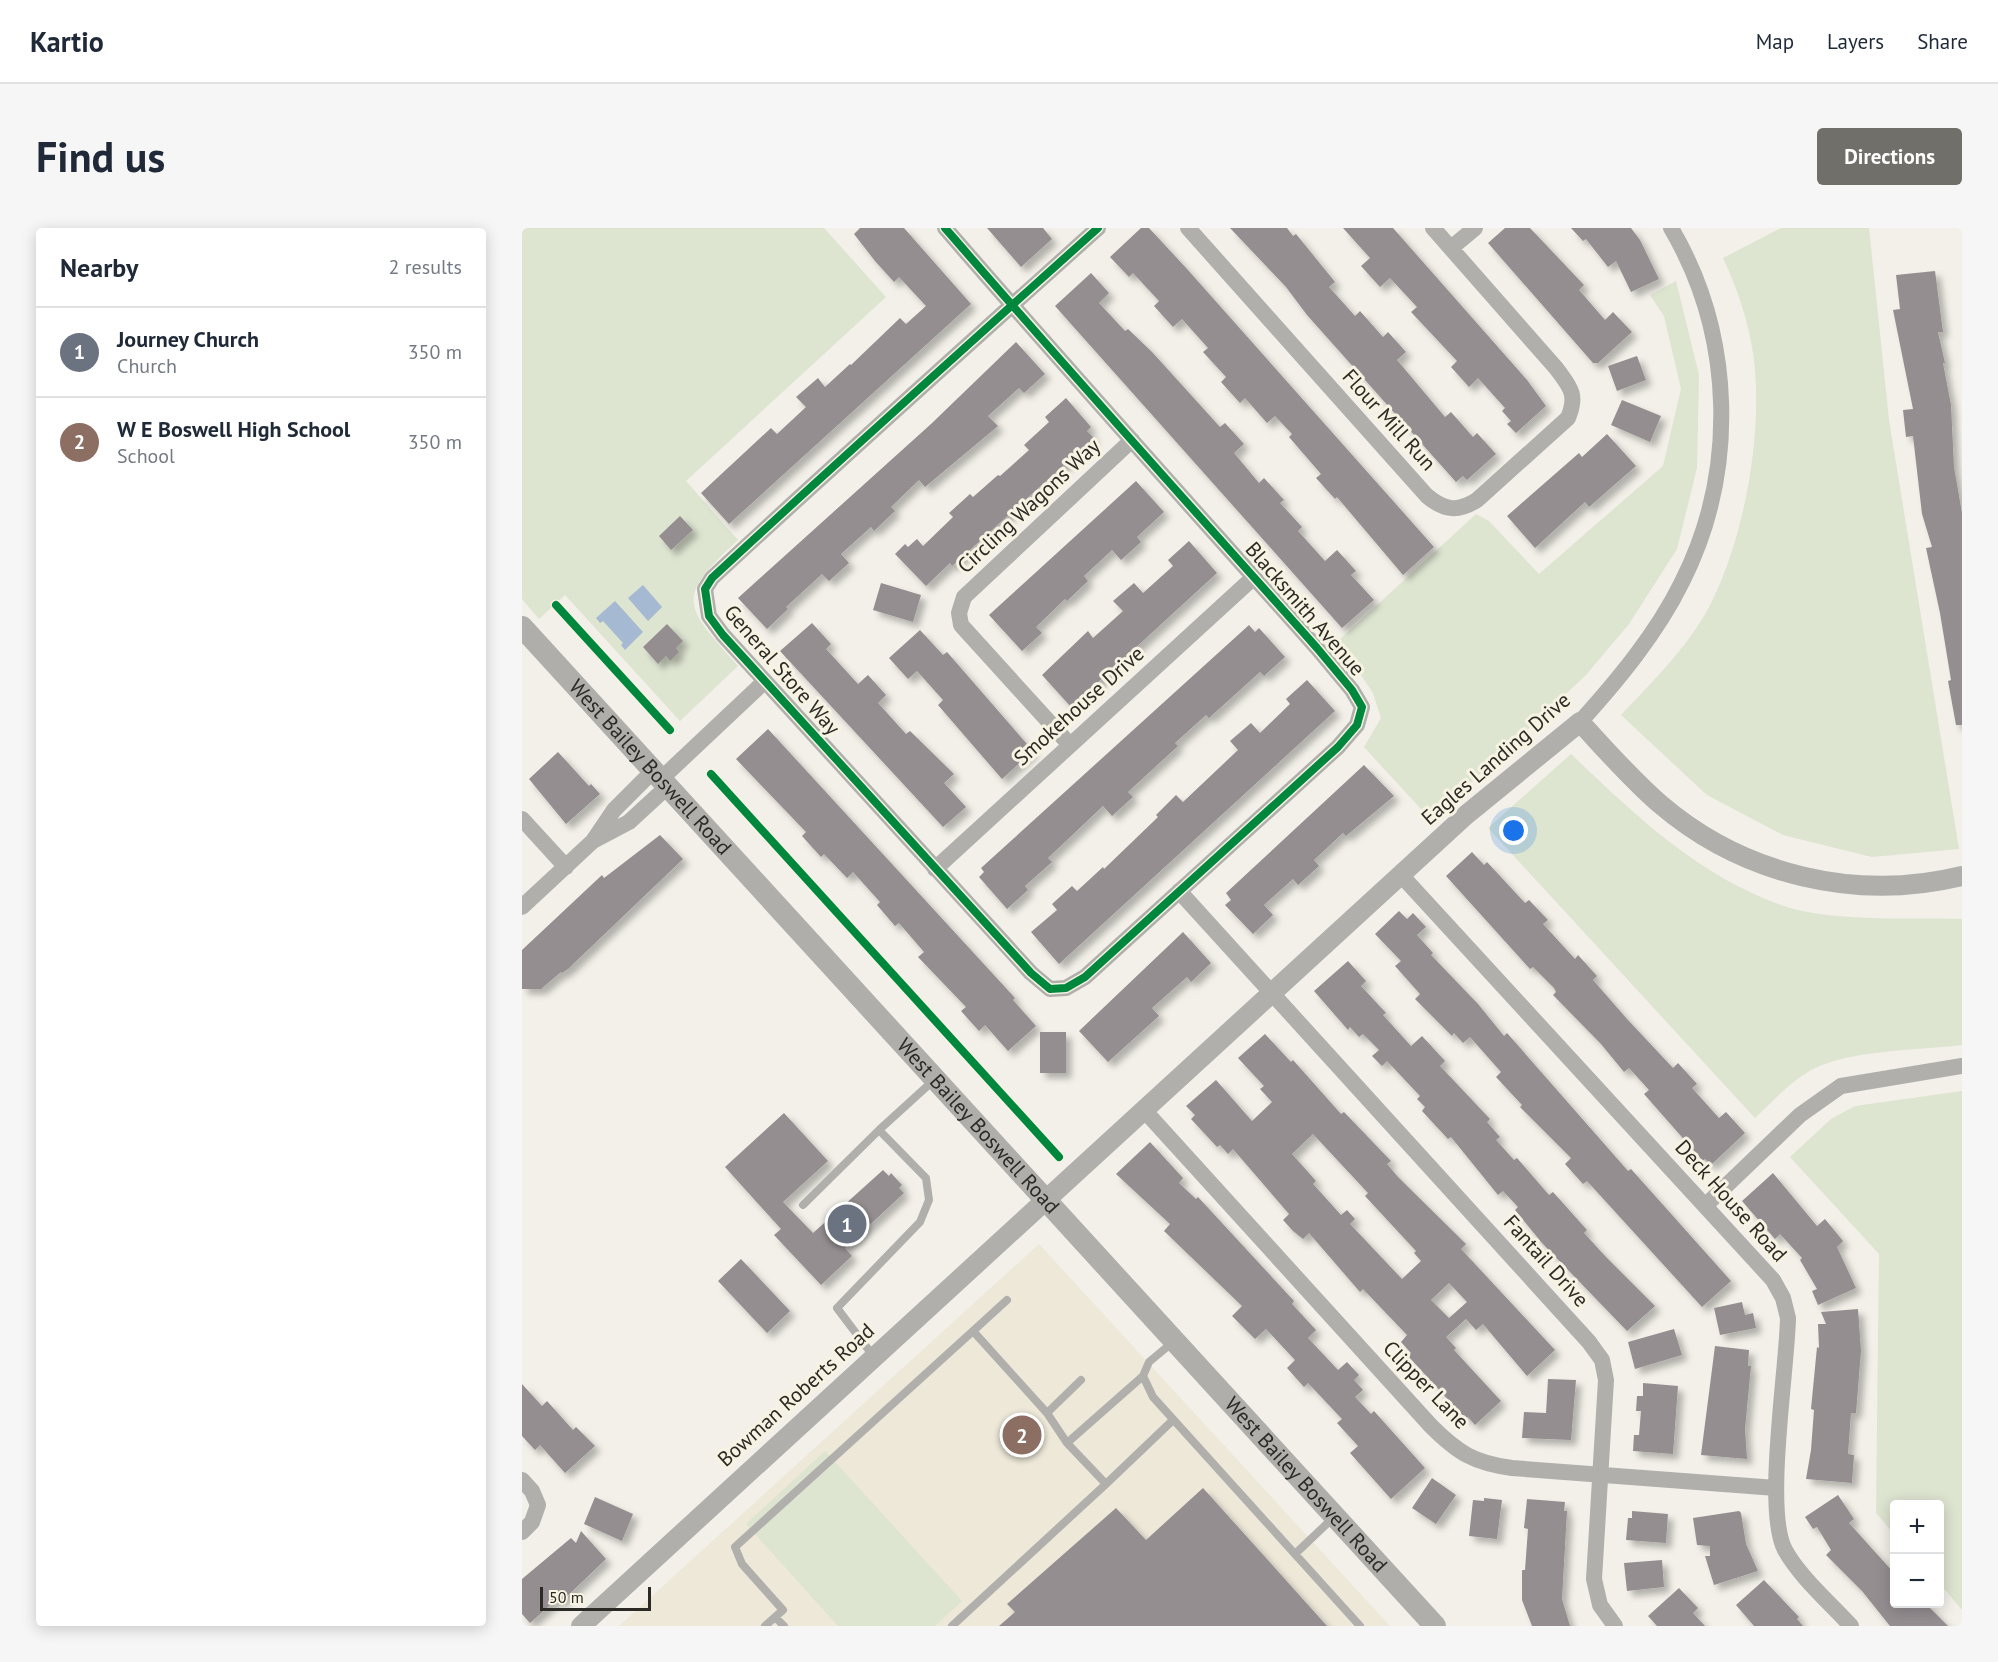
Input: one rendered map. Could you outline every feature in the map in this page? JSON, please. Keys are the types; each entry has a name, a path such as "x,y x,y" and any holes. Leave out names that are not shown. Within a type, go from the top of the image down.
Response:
{"main road":[{"name":"West Bailey Boswell Road","path":"522,627 1435,1626"}],"street":[{"name":"Blacksmith Avenue","path":"945,228 1317,648 1352,690 1362,707 1357,725 1338,747 1085,977 1066,988"},
{"name":"General Store Way","path":"1066,988 1050,989 1031,973 765,681 709,616 705,590 712,578 783,512 1098,228"},
{"name":"Flour Mill Run","path":"1188,228 1427,496 1438,505 1451,510 1464,508 1477,500 1568,418 1574,403 1571,388 1556,368 1451,249"},
{"path":"1433,228 1451,249 1474,228"},
{"name":"Eagles Landing Drive","path":"1045,1201 1466,814 1580,722 1633,658 1664,615 1683,582 1704,532 1715,489 1722,417 1719,365 1706,304 1685,252 1671,228"},
{"name":"Circling Wagons Way","path":"1070,745 961,625 958,613 964,597 1132,440"},
{"name":"Smokehouse Drive","path":"935,868 1254,577"},
{"path":"522,907 593,841 629,822 660,779 765,681"},
{"path":"1580,722 1660,805 1711,841 1761,863 1825,883 1882,886 1933,883 1962,876"},
{"path":"522,819 566,867"},
{"name":"Deck House Road","path":"1401,875 1773,1280 1783,1298 1788,1318 1776,1488 1776,1519 1785,1551 1851,1626"},
{"name":"Fantail Drive","path":"1179,891 1589,1342 1602,1360 1606,1380 1594,1579 1600,1605 1615,1626"},
{"path":"1706,1205 1800,1115 1841,1086 1962,1066"},
{"name":"Clipper Lane","path":"1144,1110 1451,1445 1468,1458 1487,1465 1776,1488"},
{"name":"Bowman Roberts Road","path":"580,1626 1045,1201"},
{"path":"522,1480 532,1491 538,1505 532,1522 522,1532"}],"lane":[{"path":"803,1205 935,1079"},
{"path":"874,1357 837,1308 920,1222 929,1200 926,1178 879,1130"},
{"path":"765,1626 783,1610 742,1564 735,1547 1007,1300"},
{"path":"973,1331 1047,1413 1066,1443 1106,1484"},
{"path":"1066,1443 1143,1376 1149,1362 1174,1341"},
{"path":"1143,1376 1153,1397 1360,1626"},
{"path":"1047,1413 1081,1380"},
{"path":"952,1626 1173,1420"},
{"path":"1295,1554 1335,1517"},
{"path":"775,1617 784,1626"}],"shaded area":[{"path":"1039,1244 1390,1626 619,1626"}],"green space":[{"path":"522,228 824,228 886,297 686,481 738,540 703,576 696,590 694,602 697,615 706,629 738,666 680,721 565,595 539,619 522,599"},
{"path":"1781,228 1869,228 1889,420 1959,849 1872,857 1783,835 1707,795 1621,715 1647,688 1696,629 1714,597 1735,541 1750,477 1754,445 1756,382 1751,340 1745,316 1723,258"},
{"path":"1676,281 1699,375 1697,468 1677,549 1629,624 1586,675 1431,820 1364,747 1381,718 1373,693 1338,641 1476,514 1489,521 1539,574 1663,466 1681,389 1664,316 1650,295"},
{"path":"1571,754 1668,841 1694,860 1750,892 1801,911 1846,917 1962,919 1962,1045 1864,1055 1826,1063 1796,1080 1755,1118 1488,828"},
{"path":"1962,1091 1962,1610 1944,1589 1944,1500 1890,1500 1890,1529 1876,1513 1879,1254 1790,1157 1831,1119 1855,1106"},
{"path":"825,1451 962,1601 935,1626 838,1626 746,1524"}],"water":[{"path":"643,585 662,607 648,621 628,598"},
{"path":"615,601 643,632 625,650 621,645 623,643 603,621 600,623 596,618"}],"building":[{"path":"860,228 904,228 971,304 729,524 701,493 771,428 777,434 806,407 796,397 818,378 825,387 900,318 906,324 926,306 899,277 894,282 875,261 854,234"},
{"path":"987,228 1043,228 1052,239 1021,267"},
{"path":"1141,228 1149,228 1187,269 1434,547 1403,575 1337,497 1335,499 1316,478 1321,474 1289,437 1292,434 1275,416 1267,423 1245,398 1240,403 1221,382 1226,377 1203,352 1208,348 1182,319 1173,327 1154,306 1159,301 1133,273 1129,277 1110,257"},
{"path":"1230,228 1287,228 1293,236 1296,234 1335,282 1329,287 1355,316 1360,311 1383,337 1388,332 1406,352 1397,360 1445,417 1451,412 1473,437 1477,433 1496,454 1467,480 1463,476 1456,482 1307,315 1286,287"},
{"path":"1343,228 1393,228 1527,380 1546,406 1516,433 1507,424 1511,421 1502,411 1505,408 1478,378 1469,387 1451,367 1457,361 1411,312 1417,307 1390,278 1380,287 1361,266 1370,258"},
{"path":"1505,228 1530,228 1584,285 1579,290 1605,320 1613,312 1632,332 1598,363 1593,363 1488,243"},
{"path":"1571,228 1631,228 1640,240 1659,279 1631,292 1616,261 1608,267 1586,239 1583,241"},
{"path":"1935,271 1943,332 1938,332 1951,405 1954,467 1962,513 1962,725 1956,725 1948,681 1951,680 1940,613 1926,548 1932,547 1922,514 1913,436 1906,437 1903,410 1913,409 1893,310 1900,309 1896,275"},
{"path":"1091,273 1109,293 1099,303 1125,331 1128,329 1152,352 1220,427 1225,423 1244,444 1234,453 1259,483 1264,478 1284,500 1280,503 1302,527 1298,531 1325,561 1337,550 1356,571 1351,575 1374,600 1342,628 1055,306"},
{"path":"1016,342 1045,374 1024,393 1019,388 988,416 998,426 925,487 919,480 891,507 895,511 874,531 871,527 841,554 849,563 829,581 822,574 786,607 788,609 767,629 738,598 931,424"},
{"path":"1637,356 1646,380 1617,391 1608,366"},
{"path":"1066,398 1091,427 1087,431 1094,438 952,566 950,563 926,586 895,554 905,544 908,547 917,539 923,546 953,517 949,513 970,494 973,497 998,475 1000,476 1029,450 1024,445 1049,422 1045,417"},
{"path":"1622,400 1661,416 1650,442 1611,425"},
{"path":"1607,434 1636,466 1589,507 1585,502 1535,548 1507,516 1579,453 1582,457"},
{"path":"1136,481 1164,512 1137,537 1141,542 1121,560 1112,550 1084,576 1088,581 1036,627 1042,633 1022,651 989,615"},
{"path":"680,516 693,530 671,550 659,536"},
{"path":"1189,541 1217,573 1071,707 1042,675 1088,631 1093,638 1123,611 1113,601 1134,583 1143,593 1173,566 1168,560"},
{"path":"881,583 921,595 913,622 873,610"},
{"path":"812,623 831,644 826,649 858,684 868,675 886,695 878,703 906,734 910,731 954,774 944,783 966,807 943,827 780,651"},
{"path":"667,624 683,641 676,648 679,652 670,661 666,656 658,664 643,647"},
{"path":"1249,625 1255,632 1259,628 1285,657 1264,676 1260,672 1209,718 1206,715 1175,743 1178,746 1128,792 1133,797 1112,816 1103,806 1048,858 1052,862 1025,886 1028,890 1007,909 979,877 984,872 981,868"},
{"path":"920,630 943,655 947,652 1033,751 1002,779 938,705 943,700 917,671 908,679 889,658"},
{"path":"1307,680 1335,711 1059,964 1031,932 1057,910 1052,904 1072,886 1077,891 1103,867 1104,869 1158,817 1156,815 1176,795 1183,802 1238,750 1230,741 1251,723 1260,733 1290,704 1286,699"},
{"path":"768,729 1015,998 1013,1000 1036,1026 1008,1051 985,1025 979,1031 961,1011 966,1007 918,957 924,952 899,923 895,926 877,905 880,902 853,872 847,878 824,854 821,857 802,836 806,832 736,759"},
{"path":"558,752 589,786 591,784 600,794 566,824 529,779"},
{"path":"1364,765 1394,796 1346,836 1343,833 1314,860 1319,866 1298,885 1293,879 1264,905 1273,915 1253,934 1225,905 1231,900 1226,893"},
{"path":"660,835 683,859 568,969 541,989 522,989 522,950 602,875 604,878"},
{"path":"1472,852 1484,865 1487,862 1525,903 1529,900 1548,920 1543,924 1575,959 1578,955 1597,976 1593,980 1673,1068 1678,1063 1697,1084 1692,1088 1719,1118 1726,1112 1745,1133 1711,1165 1705,1159 1703,1161 1644,1094 1649,1090 1629,1068 1624,1072 1601,1044 1553,995 1556,992 1554,988 1533,967 1530,969 1446,876"},
{"path":"1399,911 1407,919 1413,913 1426,927 1417,935 1433,953 1431,955 1478,1004 1504,1036 1507,1033 1628,1171 1631,1169 1731,1281 1702,1307 1587,1181 1583,1184 1565,1164 1571,1158 1520,1107 1522,1105 1496,1077 1501,1072 1470,1037 1463,1043 1454,1033 1452,1036 1415,999 1420,994 1395,966 1401,961 1375,934"},
{"path":"1183,932 1211,963 1191,982 1187,977 1152,1008 1159,1016 1108,1062 1079,1031"},
{"path":"1348,961 1366,981 1361,986 1386,1013 1383,1015 1411,1046 1422,1036 1445,1061 1440,1066 1490,1119 1487,1122 1500,1137 1496,1140 1514,1160 1517,1158 1549,1195 1553,1192 1587,1230 1584,1233 1655,1306 1627,1331 1542,1243 1515,1210 1518,1207 1503,1191 1498,1195 1451,1137 1448,1139 1422,1111 1425,1107 1417,1099 1420,1096 1387,1061 1382,1066 1372,1056 1379,1050 1363,1034 1359,1037 1350,1027 1348,1030 1314,991"},
{"path":"1040,1032 1066,1032 1066,1073 1040,1073"},
{"path":"1265,1034 1291,1062 1293,1060 1341,1114 1344,1112 1391,1161 1387,1164 1398,1177 1466,1244 1461,1249 1555,1350 1527,1376 1483,1324 1476,1330 1466,1319 1446,1337 1456,1348 1454,1350 1501,1401 1475,1425 1468,1417 1466,1419 1408,1356 1411,1353 1401,1342 1407,1335 1363,1289 1360,1292 1309,1233 1303,1239 1293,1231 1283,1220 1289,1214 1233,1149 1228,1154 1220,1145 1217,1147 1191,1119 1195,1115 1186,1106 1216,1080 1252,1121 1272,1102 1260,1089 1264,1086 1238,1058","holes":["1313,1134 1368,1193 1365,1196 1416,1251 1414,1253 1421,1261 1402,1279 1350,1224 1355,1219 1347,1210 1341,1215 1313,1184 1316,1181 1292,1154","1449,1283 1467,1302 1449,1318 1431,1300"]},
{"path":"784,1113 828,1161 783,1202 813,1233 883,1170 889,1176 891,1173 902,1185 899,1188 904,1193 845,1248 852,1256 821,1285 774,1235 781,1229 725,1167"},
{"path":"1150,1142 1183,1178 1179,1183 1196,1199 1198,1197 1294,1301 1292,1304 1316,1330 1308,1338 1338,1370 1347,1362 1359,1375 1354,1380 1363,1390 1355,1397 1371,1414 1374,1411 1425,1468 1391,1499 1350,1453 1358,1446 1337,1423 1342,1419 1308,1383 1304,1387 1287,1368 1295,1360 1266,1329 1255,1339 1232,1316 1242,1306 1164,1231 1170,1224 1116,1174"},
{"path":"1773,1173 1817,1226 1825,1219 1843,1241 1837,1247 1856,1288 1818,1305 1812,1291 1817,1289 1800,1260 1802,1258 1780,1234 1775,1239 1742,1201"},
{"path":"741,1259 790,1311 767,1333 718,1281"},
{"path":"1742,1302 1745,1315 1753,1313 1756,1328 1720,1335 1714,1308"},
{"path":"1858,1309 1861,1351 1856,1413 1851,1413 1848,1454 1854,1455 1852,1483 1806,1479 1811,1450 1814,1410 1811,1409 1817,1347 1819,1348 1818,1324 1826,1324 1821,1312"},
{"path":"1674,1329 1682,1355 1635,1369 1628,1342"},
{"path":"1715,1346 1749,1350 1748,1366 1751,1366 1745,1429 1747,1459 1701,1455"},
{"path":"1548,1379 1576,1380 1571,1440 1522,1438 1524,1412 1546,1413"},
{"path":"1643,1383 1678,1386 1673,1454 1633,1451 1634,1435 1639,1435 1641,1411 1636,1411 1637,1396 1643,1396"},
{"path":"522,1384 542,1406 547,1401 573,1430 576,1427 595,1446 565,1473 540,1445 535,1450 522,1436"},
{"path":"1432,1478 1456,1495 1436,1524 1412,1508"},
{"path":"1203,1488 1327,1626 999,1626 1015,1612 1007,1604 1116,1508 1146,1540"},
{"path":"1838,1495 1854,1519 1849,1523 1890,1569 1890,1608 1930,1608 1948,1626 1890,1626 1862,1591 1826,1555 1831,1550 1817,1527 1813,1529 1805,1517"},
{"path":"595,1497 633,1514 622,1541 584,1524"},
{"path":"1484,1498 1502,1500 1497,1539 1469,1536 1473,1500 1484,1501"},
{"path":"1527,1499 1565,1502 1564,1511 1567,1511 1562,1599 1570,1626 1532,1626 1522,1600 1522,1570 1525,1570 1528,1529 1524,1528"},
{"path":"1632,1511 1668,1514 1666,1543 1626,1540 1628,1518 1632,1518"},
{"path":"1739,1511 1746,1544 1758,1571 1714,1585 1705,1556 1710,1556 1710,1546 1697,1545 1693,1518"},
{"path":"581,1531 606,1559 560,1603 557,1599 530,1623 522,1614 522,1579 571,1538 576,1543"},
{"path":"1662,1560 1664,1587 1627,1591 1624,1563"},
{"path":"1764,1580 1799,1617 1797,1619 1803,1626 1754,1626 1736,1605"},
{"path":"1679,1588 1698,1608 1693,1613 1705,1626 1657,1626 1648,1616"}],"cycle path":[{"path":"945,228 997,288 1042,340 1317,648 1352,690 1362,707 1357,725 1338,747 1085,977 1066,988 1050,989 1031,973 723,635 709,616 705,589 712,578 904,402 953,359 1001,315 1050,272 1098,228"},
{"path":"556,605 670,730"},
{"path":"711,774 1059,1157"}],"place":[{"name":"Journey Church","path":"847,1224"},
{"name":"W E Boswell High School","path":"1022,1435"}]}
